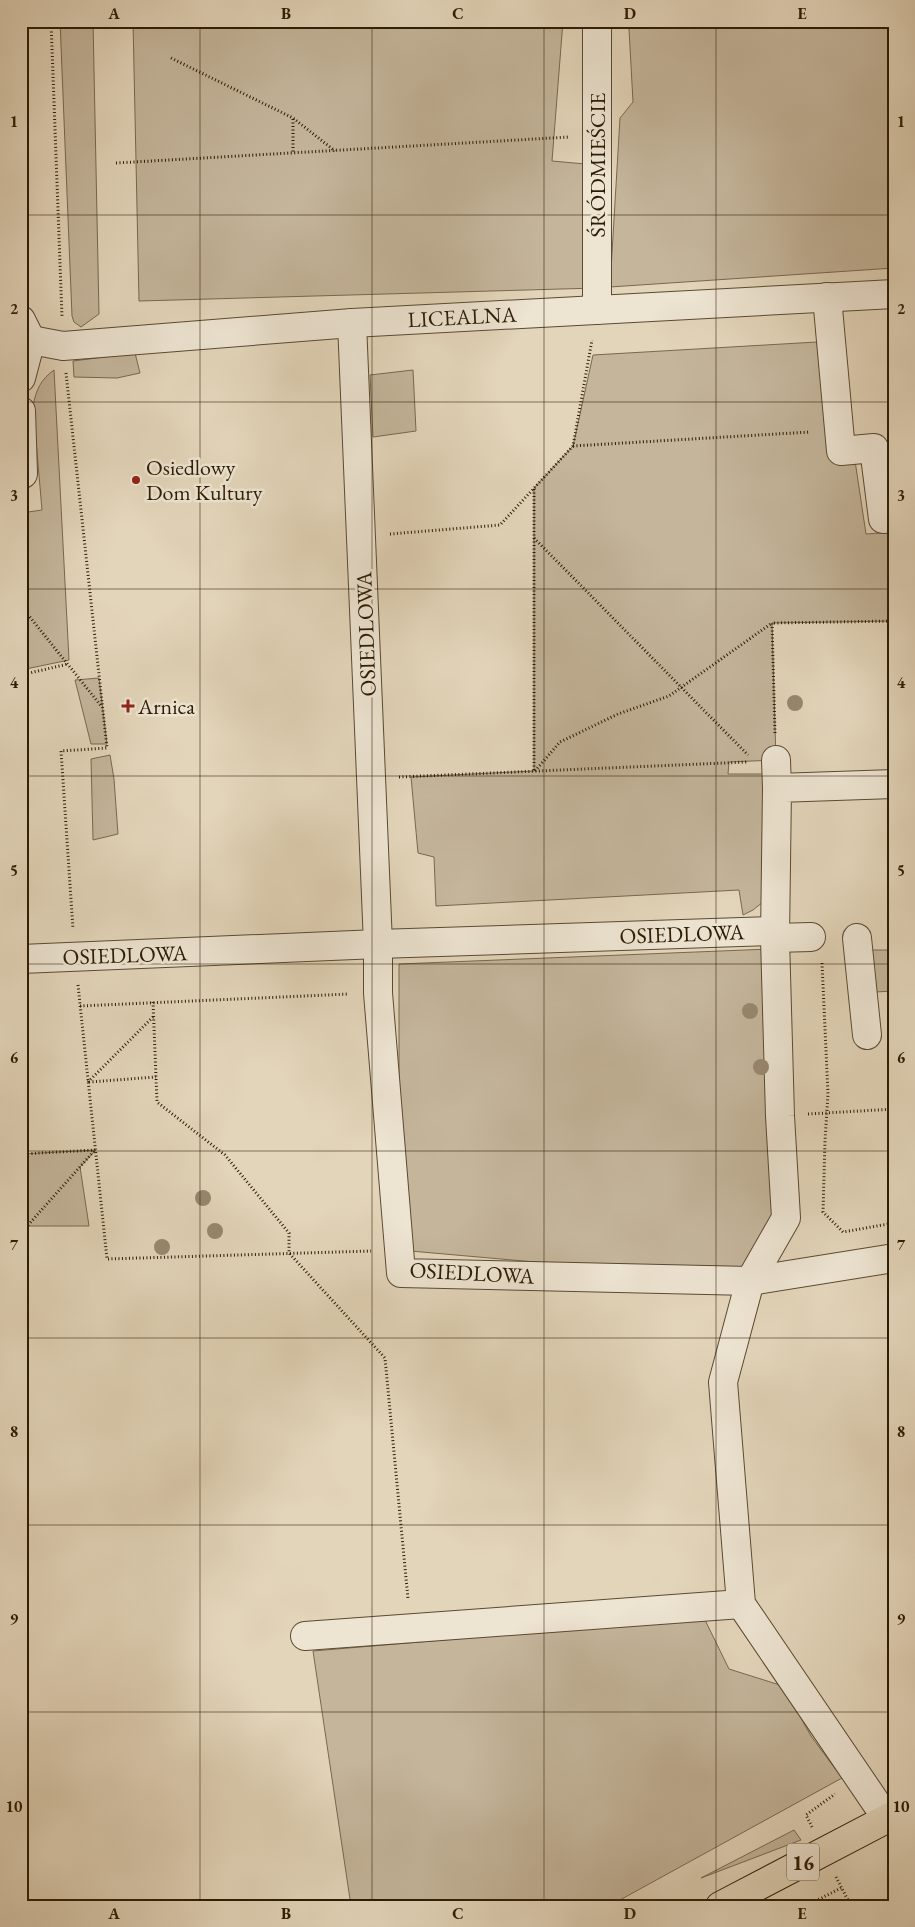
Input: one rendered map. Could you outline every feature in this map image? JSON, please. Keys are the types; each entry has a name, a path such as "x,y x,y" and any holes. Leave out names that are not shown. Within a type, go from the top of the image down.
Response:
{"main road":[{"name":"16","path":"720,1906 890,1817"}],"street":[{"name":"ŚRÓDMIEŚCIE","path":"597,310 597,28 599,21"},
{"name":"LICEALNA","path":"26,330 63,346 352,323 894,294"},
{"path":"827,297 841,451 874,448 883,519 894,518"},
{"name":"OSIEDLOWA","path":"352,323 378,944 378,993 401,1273 750,1282"},
{"path":"21,378 26,330"},
{"path":"21,411 23,474"},
{"path":"776,760 775,935 780,1116 786,1218 750,1282 723,1382 742,1604 859,1777 890,1817"},
{"path":"777,788 894,784"},
{"name":"OSIEDLOWA","path":"21,960 75,956 378,944 775,935 817,945"},
{"path":"857,938 867,1035"},
{"path":"750,1282 894,1258"},
{"path":"305,1636 742,1604"}],"path":[{"path":"50,21 63,346 107,748 61,751 75,956 108,1259 399,1250"},
{"path":"171,58 293,118 334,151"},
{"path":"293,118 293,153"},
{"path":"116,163 597,134"},
{"path":"362,537 500,525 573,446 597,310"},
{"path":"573,446 839,430"},
{"path":"534,488 534,771"},
{"path":"371,778 754,761 534,538"},
{"path":"21,606 103,707"},
{"path":"534,771 560,742 618,714 669,696 772,622 894,621"},
{"path":"772,622 776,760"},
{"path":"21,675 68,664"},
{"path":"817,945 828,1094 823,1212 843,1232 894,1224"},
{"path":"80,1006 378,993"},
{"path":"153,1002 157,1102 225,1155 289,1233 289,1253 385,1358 411,1628"},
{"path":"88,1082 154,1017"},
{"path":"88,1082 156,1077"},
{"path":"780,1116 894,1109"},
{"path":"21,1154 96,1150"},
{"path":"21,1233 96,1150"},
{"path":"824,1851 806,1815 859,1777"},
{"path":"806,1906 842,1888"}],"shaded area":[{"path":"60,21 93,21 99,314 81,327 74,322 72,316"},
{"path":"133,21 563,21 552,161 597,165 597,288 139,301"},
{"path":"614,21 882,21 894,34 894,268 610,287 620,118 633,102 629,29"},
{"path":"817,342 828,430 854,454 866,534 894,532 894,621 772,623 776,760 729,762 728,774 763,774 763,902 743,915 739,890 436,906 434,857 418,853 411,777 534,771 534,488 573,446 593,355"},
{"path":"135,353 140,373 117,378 74,377 73,361"},
{"path":"54,370 69,660 21,670 21,513 42,510 33,406 40,385"},
{"path":"413,370 416,431 373,437 370,375"},
{"path":"99,678 107,744 91,744 75,680"},
{"path":"110,755 114,779 118,834 93,840 91,759"},
{"path":"770,949 786,1218 750,1281 399,1250 399,964"},
{"path":"869,950 894,950 894,991 875,992"},
{"path":"96,1150 80,1167 89,1226 28,1226 21,1233 21,1154"},
{"path":"704,1618 729,1669 783,1686 811,1736 842,1778 609,1906 351,1906 313,1651"},
{"path":"794,1830 801,1840 701,1878"}],"place":[{"name":"Osiedlowy Dom Kultury","path":"136,480"},
{"name":"Arnica","path":"128,706"}]}
